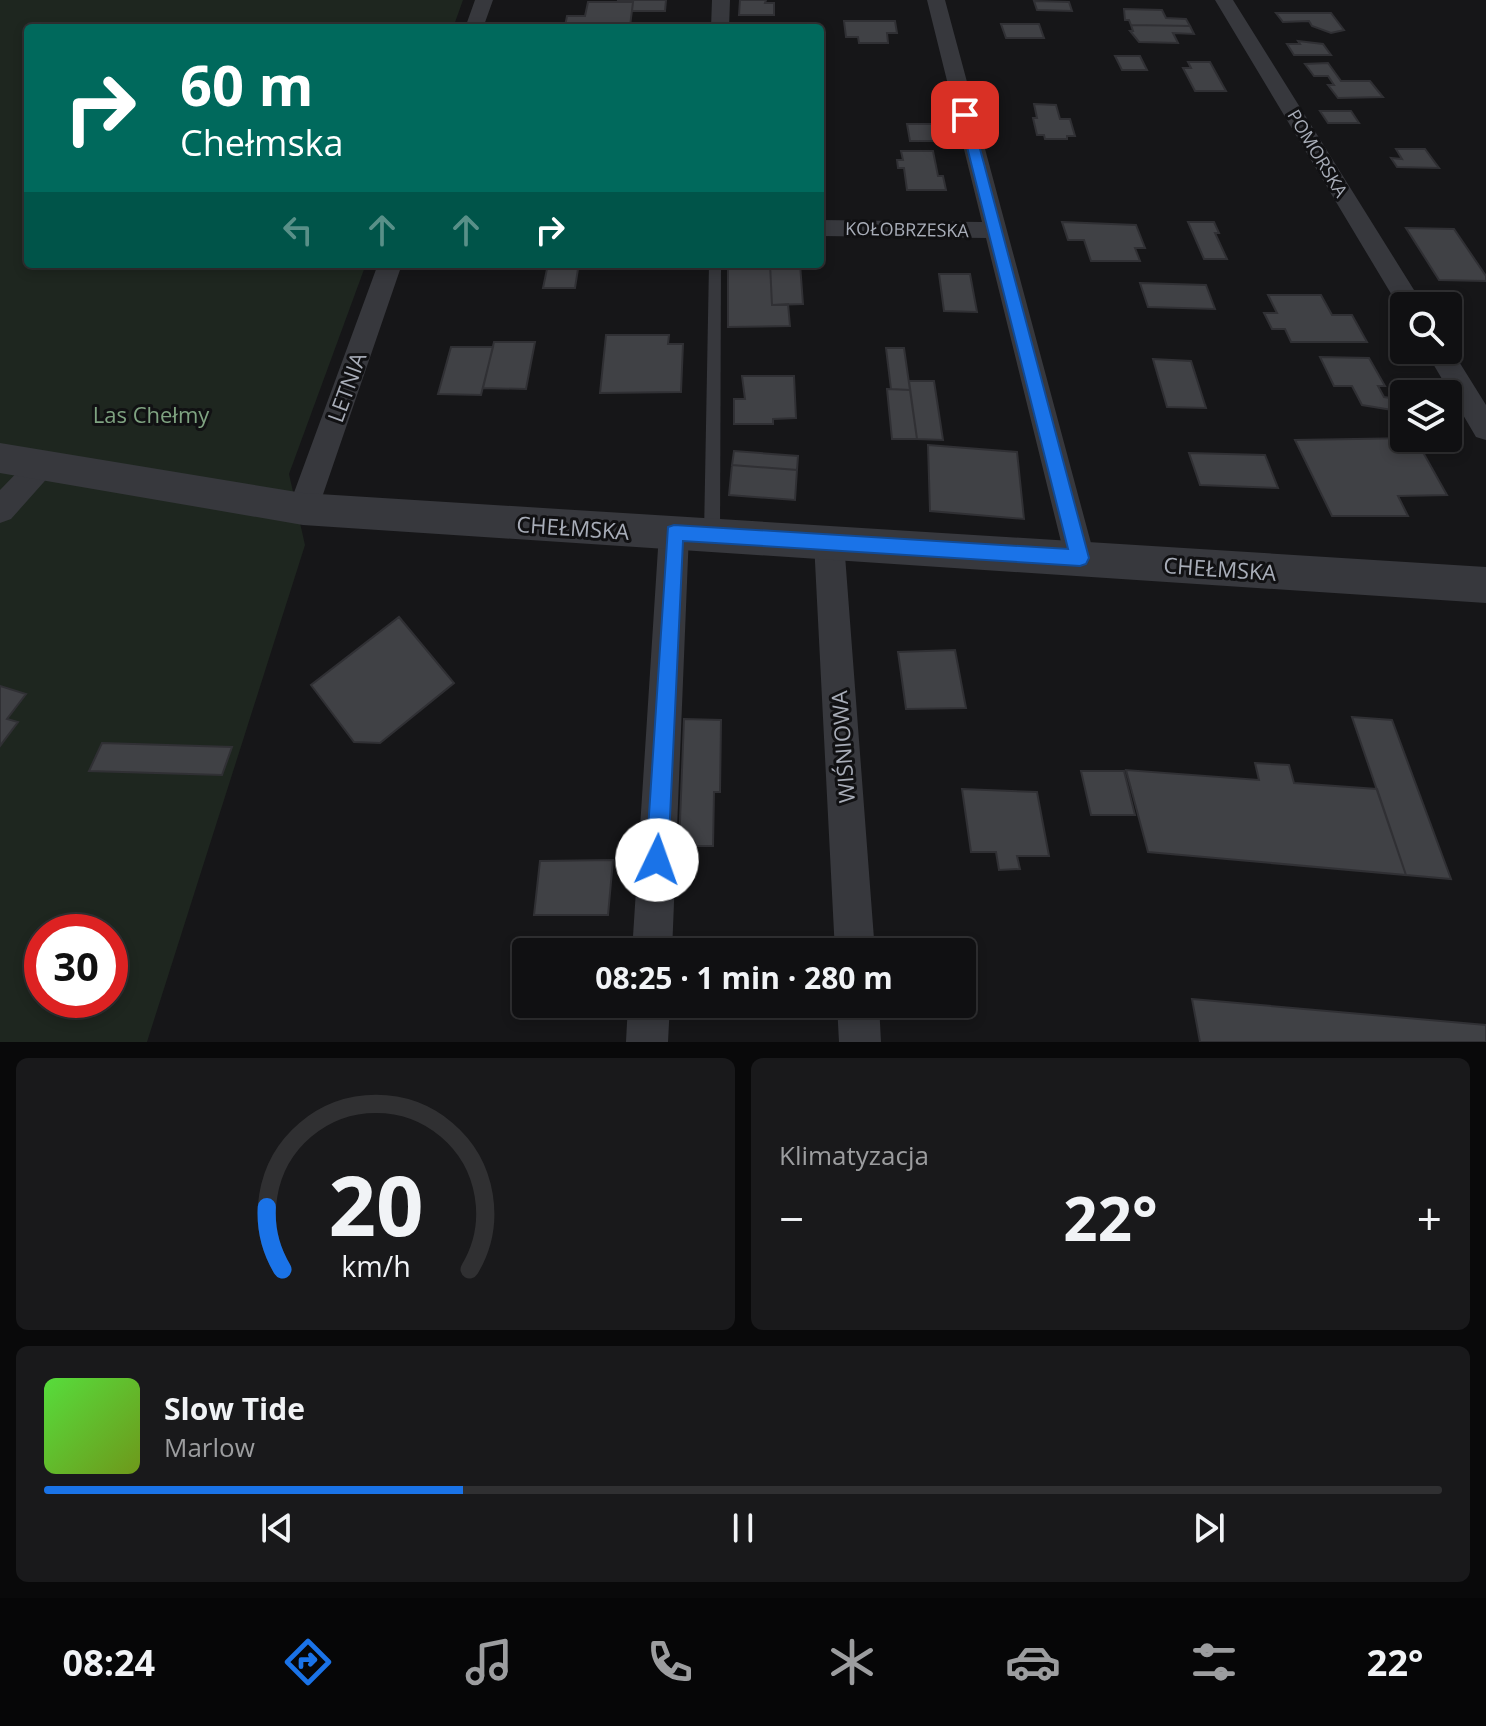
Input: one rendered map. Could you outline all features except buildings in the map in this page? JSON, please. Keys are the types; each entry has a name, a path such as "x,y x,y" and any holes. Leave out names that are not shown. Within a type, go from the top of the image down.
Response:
{"street":[{"path":"475,24 484,0"},
{"path":"720,24 721,0"},
{"path":"936,0 1080,558"},
{"name":"POMORSKA","path":"1224,0 1402,292"},
{"name":"KOŁOBRZESKA","path":"824,228 995,230"},
{"name":"LETNIA","path":"303,509 389,268"},
{"path":"1447,364 1486,429"},
{"name":"CHEŁMSKA","path":"0,458 303,509 1486,585"},
{"path":"0,510 41,466"},
{"path":"653,938 693,534"},
{"name":"WIŚNIOWA","path":"829,542 854,938"},
{"path":"647,1042 648,1018"},
{"path":"859,1018 860,1042"}],"lane":[{"path":"693,534 715,268"}],"green space":[{"name":"Las Chełmy","path":"0,0 463,0 454,24 24,24 24,268 365,268 289,474 305,545 147,1042 0,1042"}],"route":[{"path":"657,860 674,533 1080,558 965,115"}]}
